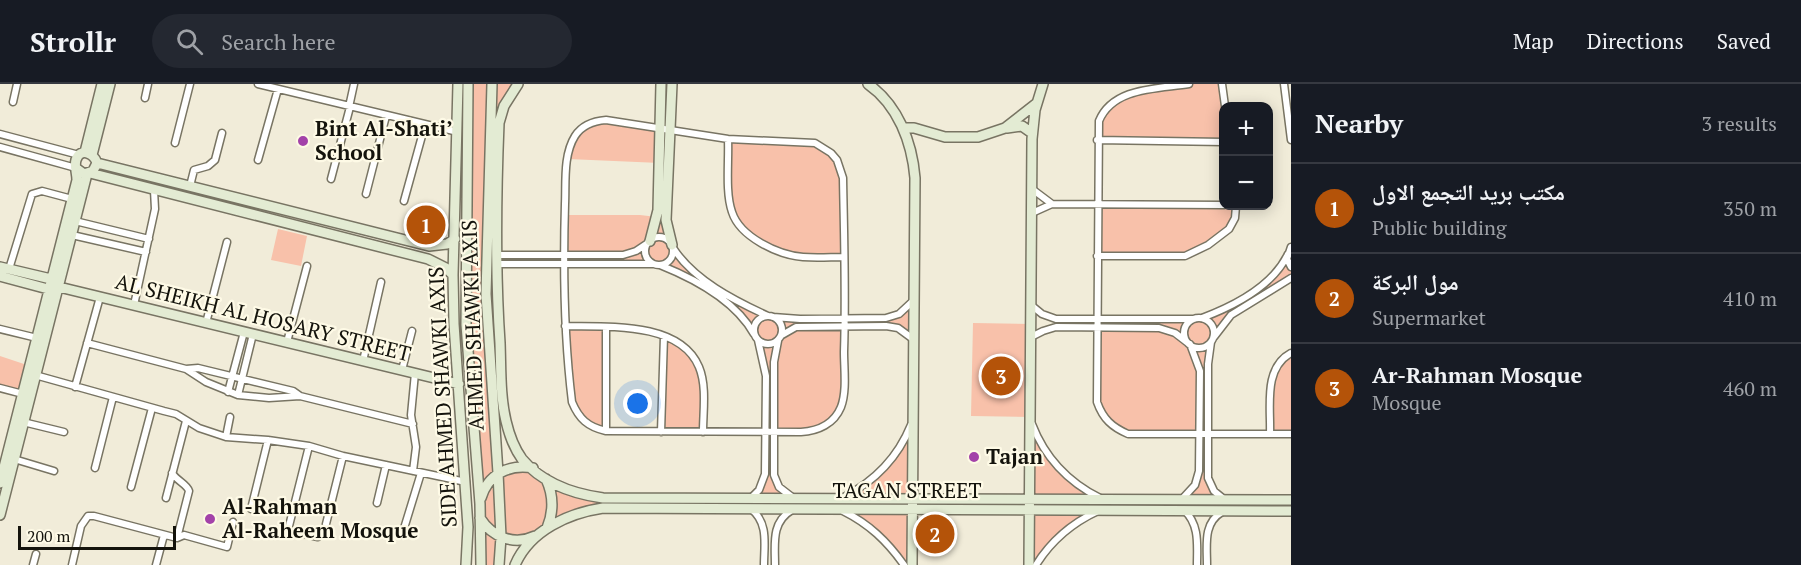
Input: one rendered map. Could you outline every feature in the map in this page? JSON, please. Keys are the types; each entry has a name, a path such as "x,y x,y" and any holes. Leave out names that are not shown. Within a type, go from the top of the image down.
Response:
{"street":[{"path":"13,102 17,84"},
{"path":"0,515 75,221 88,174 95,169 88,156 102,84"},
{"path":"0,483 77,180 75,162 88,156 110,84"},
{"path":"145,98 148,84"},
{"path":"175,143 190,84"},
{"path":"258,84 458,132"},
{"path":"331,179 354,84"},
{"path":"447,84 458,86"},
{"name":"AHMED SHAWKI AXIS","path":"468,84 466,325 480,504 481,565"},
{"name":"AHMED SHAWKI AXIS","path":"492,84 492,188 487,333 498,473 501,537 499,565"},
{"path":"518,84 504,106 499,123 492,188 502,391 506,422 522,459 532,468"},
{"path":"497,260 563,264 664,264 672,258 672,246 666,220 665,128 661,84"},
{"path":"672,84 665,128 656,226 645,253 647,257 656,264 693,280 730,304 756,337 765,344 780,338 796,327 893,317 904,311 914,301"},
{"path":"868,84 880,94 903,128 914,158 912,565"},
{"path":"1029,565 1032,133 1037,103 1044,84"},
{"path":"1189,84 1137,93 1115,100 1108,105 1099,121 1097,140 1097,402 1111,426 1128,434 1291,434"},
{"path":"1222,84 1224,102"},
{"path":"1284,84 1291,140"},
{"name":"SIDE AHMED SHAWKI AXIS","path":"458,86 453,275 468,526 466,565"},
{"path":"258,160 279,89"},
{"path":"1005,128 1037,103"},
{"path":"366,194 386,116"},
{"path":"606,120 728,139 806,141 824,147 837,160 843,178 845,322 841,407 825,426 813,431 661,432 606,431 594,428 576,413 572,402 565,326 563,255 567,166 571,144 576,134 584,126 595,121 606,120"},
{"path":"404,201 425,125"},
{"path":"903,128 914,128 935,135 956,138 978,136 1005,128 1022,126 1032,133"},
{"path":"190,186 194,170 208,166 215,160 222,133"},
{"path":"0,134 88,156 149,176 399,239 438,246 455,239"},
{"path":"728,139 730,204 738,225 764,243 788,254 844,257"},
{"path":"1097,140 1219,142"},
{"path":"0,147 76,168 81,173 428,259 446,268 453,275"},
{"path":"134,305 156,203 150,189 149,176"},
{"path":"1032,189 1052,204"},
{"path":"50,284 4,268 32,195 42,191 72,199"},
{"path":"1032,213 1052,204 1219,205"},
{"path":"1097,256 1185,256 1208,244 1229,229 1235,218 1236,210"},
{"path":"456,214 466,214"},
{"path":"75,221 149,239"},
{"path":"72,235 146,252"},
{"path":"497,260 563,255 623,255 636,251 654,238 664,238 696,275 781,324 774,362 776,481 795,504 777,525 775,565"},
{"path":"396,251 399,239"},
{"path":"207,322 227,242"},
{"path":"1031,305 1042,314 1056,319 1202,318 1227,308 1268,281 1280,268 1289,251"},
{"path":"1289,251 1287,259 1291,267"},
{"path":"287,342 307,266"},
{"path":"0,276 58,286"},
{"path":"1031,337 1043,330 1056,327 1159,328 1175,333 1189,344 1201,348 1212,340 1231,315 1291,278"},
{"path":"363,361 381,282"},
{"name":"AL SHEIKH AL HOSARY STREET","path":"58,286 459,384"},
{"path":"75,387 100,297"},
{"path":"764,565 763,525 751,503 764,480 766,376 756,337 757,322 770,316 892,326 904,331 913,339"},
{"path":"1202,318 1212,325 1208,364 1208,478 1214,491 1225,505 1209,525 1207,565"},
{"path":"1180,500 1191,491 1198,478 1200,371 1185,330 1194,319"},
{"path":"565,326 636,328 664,336 685,349 699,367 702,380 703,432"},
{"path":"606,327 606,431"},
{"path":"0,329 37,338"},
{"path":"402,370 412,331"},
{"path":"228,392 248,333"},
{"path":"238,395 248,333"},
{"path":"661,432 664,336"},
{"path":"87,344 186,369 198,369 293,391 300,396"},
{"path":"1270,434 1271,380 1279,362 1291,353"},
{"path":"186,369 206,382 238,395 269,398 300,396 413,424"},
{"path":"413,471 416,447 411,415 415,373"},
{"path":"35,375 176,414 199,428 226,437 309,446 343,456 466,482"},
{"path":"0,388 23,394"},
{"path":"95,468 113,397"},
{"path":"131,487 152,408"},
{"path":"226,437 230,417"},
{"path":"1030,417 1046,452 1057,467 1071,480 1104,499"},
{"path":"166,498 186,421"},
{"path":"24,422 64,432"},
{"path":"840,499 867,483 890,462 899,450 913,422"},
{"path":"251,508 268,440"},
{"path":"309,446 288,530 318,537"},
{"path":"326,524 343,456"},
{"path":"14,459 54,471"},
{"path":"377,503 386,465"},
{"path":"480,504 485,486 498,473 515,467 532,468"},
{"name":"TAGAN STREET","path":"532,468 546,479 573,492 619,503"},
{"path":"402,535 421,472"},
{"path":"172,473 178,482 188,486 189,491 177,538"},
{"path":"480,518 489,530 501,537 521,540 544,531 553,509 553,498 546,479"},
{"path":"825,498 825,509"},
{"name":"TAGAN STREET","path":"795,504 825,498 911,504 1030,504 1104,499 1184,510 1291,500"},
{"name":"TAGAN STREET","path":"1030,504 1100,510 1180,500 1291,510"},
{"name":"TAGAN STREET","path":"515,565 524,550 544,531 574,514 619,503 795,504 825,509 911,504"},
{"path":"840,509 870,527 886,542 904,565"},
{"path":"1036,565 1058,537 1085,517 1100,510"},
{"path":"1184,510 1196,526 1197,565"},
{"path":"72,565 81,526 88,516 177,538 184,535 227,548 233,522"},
{"path":"156,565 164,535"},
{"path":"33,565 36,554"}],"shaded area":[{"path":"468,84 518,84 495,118 487,232 498,473 524,467 588,496 751,498 762,485 766,376 758,340 743,318 693,280 660,265 563,264 565,215 657,217 660,163 568,159 576,134 595,121 670,129 667,211 673,248 696,275 768,316 886,318 909,306 913,339 898,328 845,326 844,386 835,414 826,425 809,432 775,432 776,481 789,496 840,499 889,463 913,422 912,565 904,565 883,538 840,509 588,510 540,534 501,537 499,565 481,565 466,325"},
{"path":"1189,84 1222,84 1222,102 1219,102 1219,142 1097,140 1102,112 1129,94"},
{"path":"728,139 806,141 824,147 841,169 844,257 801,257 776,249 738,225 730,204"},
{"path":"1097,204 1219,206 1219,210 1235,210 1229,229 1185,256 1097,256"},
{"path":"278,229 307,236 301,266 271,260"},
{"path":"1291,247 1291,278 1224,322 1211,342 1208,471 1219,496 1180,500 1195,485 1199,435 1128,434 1100,411 1096,319 1202,318 1268,281"},
{"path":"973,323 1032,324 1030,417 971,416"},
{"path":"565,326 606,327 606,431 594,428 572,402"},
{"path":"664,336 693,356 702,380 703,432 661,432"},
{"path":"1291,353 1291,434 1270,434 1274,371"},
{"path":"0,356 30,366 23,394 0,388"},
{"path":"1030,417 1057,467 1104,499 1030,499"},
{"path":"1030,509 1100,510 1071,526 1037,562 1029,565"}],"place":[{"name":"Bint Al-Shati’ School","path":"303,141"},
{"name":"مكتب بريد التجمع الاول","path":"426,225"},
{"name":"Ar-Rahman Mosque","path":"1001,376"},
{"name":"Tajan","path":"974,457"},
{"name":"Al-Rahman Al-Raheem Mosque","path":"210,519"},
{"name":"مول البركة","path":"935,534"}]}
